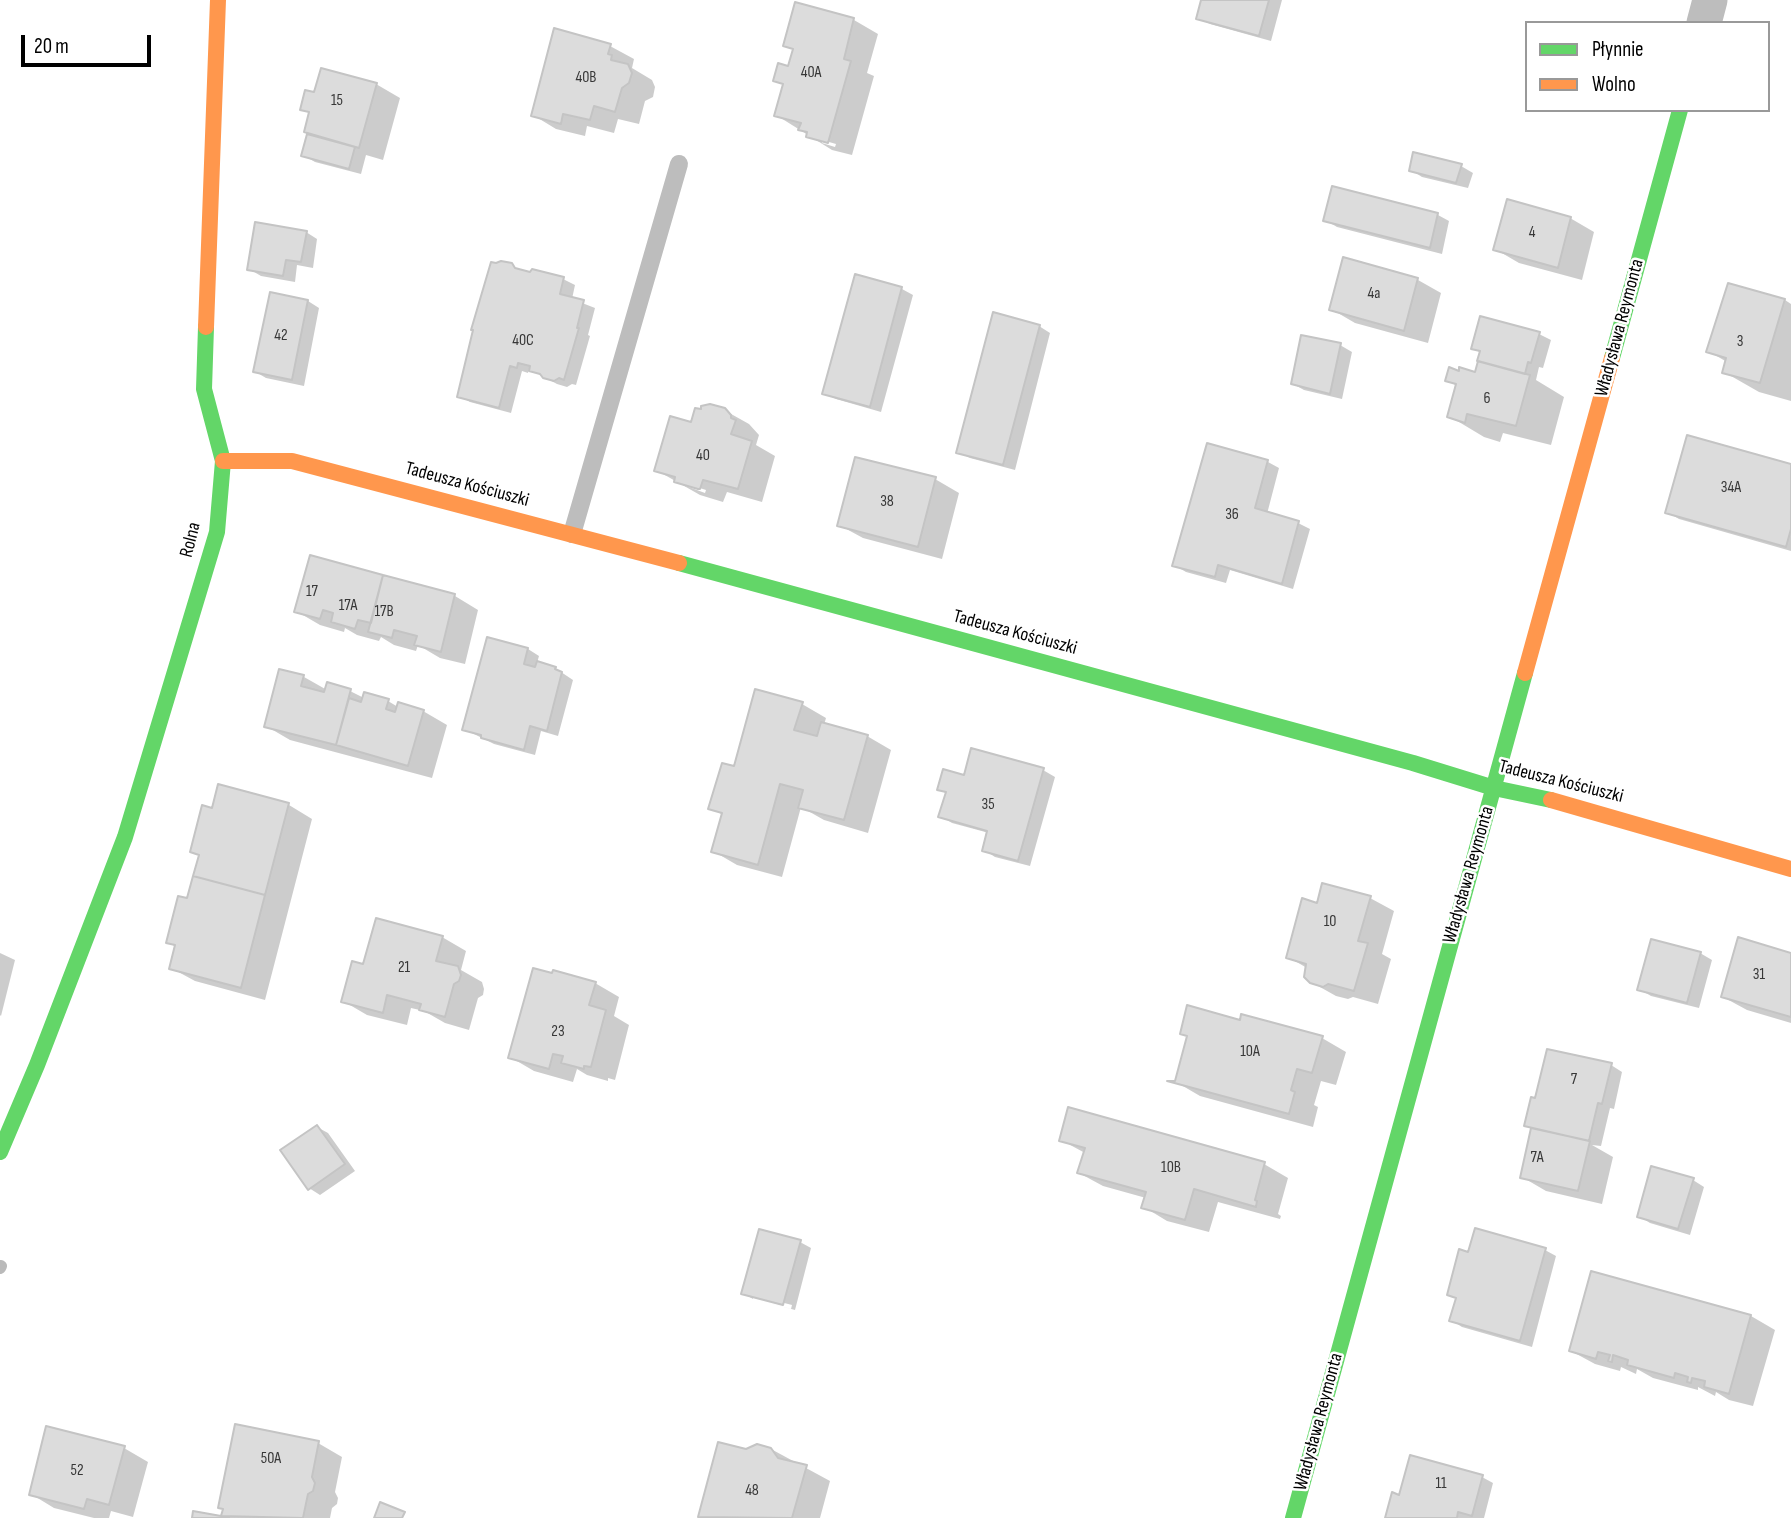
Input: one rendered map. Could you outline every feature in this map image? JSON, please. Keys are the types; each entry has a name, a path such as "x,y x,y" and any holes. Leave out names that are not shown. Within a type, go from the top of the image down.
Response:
{"street":[{"name":"Rolna","path":"0,1152 37,1065 125,837 217,532 223,461 204,389 218,0"},
{"path":"1705,21 1710,0"},
{"name":"Władysława Reymonta","path":"1293,1518 1679,112"},
{"name":"Tadeusza Kościuszki","path":"223,461 292,461 572,534 1399,759 1494,788 1571,804 1791,870"}],"lane":[{"path":"572,534 679,164"}],"building":[{"path":"1201,0 1269,0 1259,36 1196,19"},
{"path":"795,2 854,18 844,59 851,61 828,143 806,137 807,132 798,130 801,123 774,116 783,84 773,81 778,63 788,66 793,49 783,46"},
{"path":"554,28 611,44 608,54 612,55 611,60 628,64 632,73 629,83 622,88 615,112 594,106 590,120 563,114 561,124 531,116"},
{"path":"321,68 377,83 359,148 304,132 309,112 300,110 305,90 314,92"},
{"path":"307,134 355,147 349,169 301,156"},
{"path":"1413,152 1462,164 1456,183 1409,171"},
{"path":"1332,186 1438,213 1430,248 1323,221"},
{"path":"1507,199 1571,217 1558,268 1493,250"},
{"path":"255,222 307,231 301,262 286,260 283,276 247,270"},
{"path":"1343,257 1418,278 1404,331 1329,310"},
{"path":"501,261 530,272 532,269 564,277 560,294 584,300 564,380 543,378 540,374 529,371 530,366 518,363 517,368 510,366 499,408 457,397 471,330 491,262"},
{"path":"855,274 902,287 870,407 822,394"},
{"path":"1728,283 1785,299 1760,383 1722,373 1726,358 1706,352"},
{"path":"270,292 308,300 292,380 253,372"},
{"path":"993,312 1040,325 1003,465 956,453"},
{"path":"1480,316 1540,332 1525,374 1477,361 1480,351 1471,349"},
{"path":"1301,335 1341,343 1330,394 1291,384"},
{"path":"1478,361 1530,375 1516,426 1467,414 1465,423 1447,417 1456,384 1445,381 1449,367 1475,372"},
{"path":"710,404 725,408 731,418 736,420 731,434 752,441 738,489 703,480 698,489 674,482 675,477 654,471 670,416 691,422 695,408 701,409 701,406"},
{"path":"1687,435 1791,464 1791,529 1786,547 1665,513"},
{"path":"1207,443 1268,460 1255,508 1299,521 1282,584 1218,565 1215,577 1172,566"},
{"path":"855,457 936,477 918,547 837,526"},
{"path":"310,555 383,575 371,623 358,620 355,629 331,622 333,613 323,610 320,619 294,612"},
{"path":"383,575 455,594 441,652 414,645 417,636 394,630 392,638 368,632"},
{"path":"487,637 528,648 524,664 535,667 537,661 556,667 555,669 562,672 547,731 530,726 524,750 462,730"},
{"path":"279,669 304,675 301,686 324,692 327,682 351,689 336,745 264,727"},
{"path":"755,689 803,702 794,730 817,736 821,722 868,735 844,820 798,808 803,790 780,784 758,865 711,852 722,813 708,809 722,763 734,766"},
{"path":"364,692 389,699 386,709 395,712 398,702 424,710 408,766 336,745 349,698 361,702"},
{"path":"971,748 1044,768 1018,861 982,851 987,831 938,817 946,792 937,790 943,769 964,775"},
{"path":"218,784 289,803 265,895 193,876 199,855 190,852 202,805 212,808"},
{"path":"193,876 265,895 241,988 169,969 175,945 166,943 178,896 187,898"},
{"path":"1322,883 1371,896 1358,941 1368,943 1354,991 1328,984 1323,987 1310,983 1304,977 1306,964 1286,958 1302,898 1317,903"},
{"path":"376,918 443,936 436,961 458,966 461,975 459,981 454,984 445,1017 419,1010 421,1004 387,995 383,1013 341,1002 352,961 363,964"},
{"path":"1738,937 1791,953 1791,1017 1721,997"},
{"path":"1651,939 1701,952 1687,1003 1637,990"},
{"path":"533,968 552,973 553,970 596,982 589,1005 606,1010 591,1067 584,1066 584,1069 561,1063 563,1056 553,1054 549,1069 508,1058"},
{"path":"1187,1005 1240,1020 1241,1014 1323,1036 1312,1073 1297,1069 1291,1090 1295,1092 1289,1114 1167,1081 1175,1081 1187,1036 1180,1034"},
{"path":"1547,1049 1612,1063 1602,1104 1598,1103 1589,1141 1524,1126 1531,1097 1535,1098"},
{"path":"1068,1107 1265,1162 1255,1200 1256,1207 1194,1189 1185,1220 1141,1208 1146,1192 1077,1173 1085,1148 1059,1141"},
{"path":"317,1125 345,1164 308,1190 280,1150"},
{"path":"1531,1128 1590,1141 1578,1191 1520,1178"},
{"path":"1651,1166 1694,1178 1678,1229 1637,1217"},
{"path":"1475,1228 1546,1248 1520,1341 1449,1321 1456,1298 1447,1295 1459,1249 1468,1252"},
{"path":"759,1229 801,1240 783,1305 741,1294"},
{"path":"1591,1271 1751,1315 1729,1394 1704,1387 1705,1381 1692,1378 1691,1383 1687,1382 1688,1377 1675,1373 1674,1378 1627,1365 1628,1360 1613,1355 1612,1362 1608,1361 1610,1355 1598,1352 1596,1359 1569,1351"},
{"path":"235,1424 319,1441 312,1477 315,1483 313,1491 308,1494 303,1518 221,1516 223,1509 218,1508"},
{"path":"46,1426 125,1446 109,1505 87,1499 84,1509 29,1495"},
{"path":"718,1442 746,1449 757,1444 771,1448 778,1458 807,1465 792,1518 698,1517"},
{"path":"1410,1455 1483,1475 1472,1516 1458,1512 1457,1518 1385,1518 1392,1492 1399,1495"},
{"path":"380,1502 405,1512 402,1518 374,1518"},
{"path":"193,1511 221,1516 229,1518 192,1518"}],"traffic: fast":[{"path":"1612,358 1679,112"},
{"path":"0,1152 37,1065 125,837 217,532 223,461 204,389 206,327"},
{"path":"679,563 1413,763 1494,788 1551,800"},
{"path":"1293,1518 1525,673"}],"traffic: slow":[{"path":"206,327 218,0"},
{"path":"1525,673 1612,358"},
{"path":"223,461 292,461 679,563"},
{"path":"1551,800 1791,869"}]}
